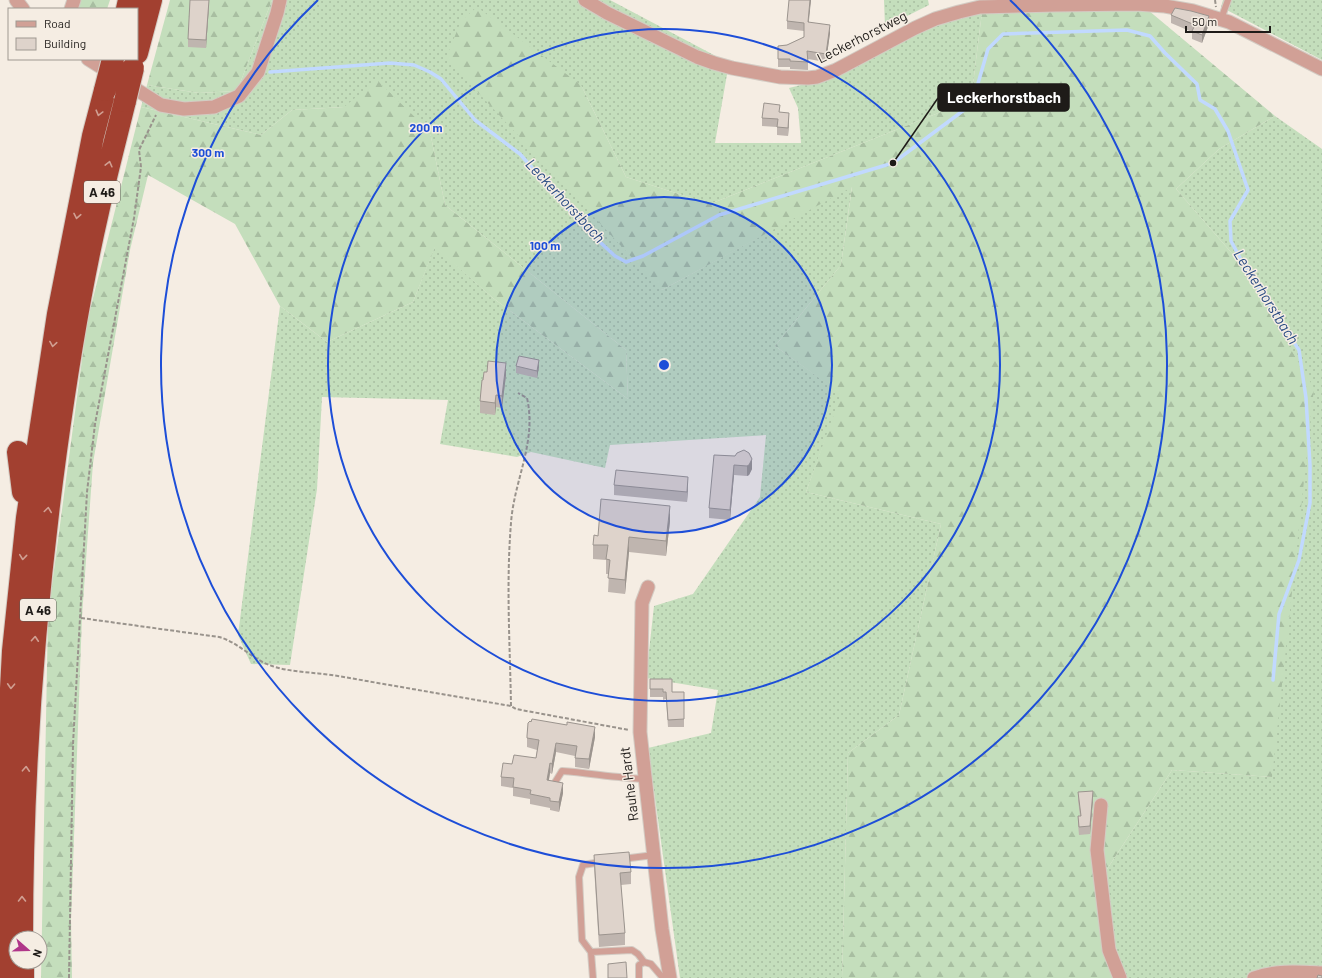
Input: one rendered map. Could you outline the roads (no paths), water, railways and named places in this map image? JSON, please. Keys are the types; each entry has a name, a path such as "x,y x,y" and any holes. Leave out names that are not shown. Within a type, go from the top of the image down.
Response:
{"highway":[{"path":"148,10 156,0"},
{"name":"A 46","path":"138,48 148,10"},
{"name":"A 46","path":"3,978 2,858 13,650 27,518 58,314 92,136 113,60"},
{"name":"A 46","path":"22,930 22,859 27,761 36,632 47,517 65,384 83,284 97,213 135,60"},
{"path":"70,187 92,136"},
{"path":"18,452 27,518"}],"street":[{"path":"16,0 22,8"},
{"path":"90,60 161,105 184,109 214,107 239,96 258,72 278,13 280,0"},
{"name":"Leckerhorstweg","path":"585,0 658,39 697,57 714,63 780,77 817,77 836,70 935,19 980,7 1136,4 1180,8 1221,19 1252,33 1322,69"},
{"name":"Rauhe Hardt","path":"648,587 642,603 640,732 662,929 670,978"},
{"path":"1101,805 1097,850 1109,950 1120,978"},
{"path":"1254,978 1261,975 1297,972 1322,973"}],"lane":[{"path":"1221,19 1228,0"},
{"path":"554,784 562,771 645,779"},
{"path":"618,859 654,855"},
{"path":"593,978 590,952 582,940 579,876 583,865 610,860"},
{"path":"590,952 632,950 638,954 644,962 651,964 664,978"},
{"path":"639,978 639,965 644,962"}],"waterway":[{"name":"Leckerhorstbach","path":"270,72 390,63 414,65 430,72 441,79 475,120 520,154 587,230 615,256 626,262 643,256 719,215 893,163 972,104 988,49 1003,34 1127,30 1150,36 1197,84 1200,100 1215,109 1228,131 1248,190 1230,221 1231,241 1246,269 1299,350 1306,398 1310,465 1310,503 1299,560 1279,614 1273,680"}],"place":[{"name":"Leckerhorstbach","path":"893,163"}]}
